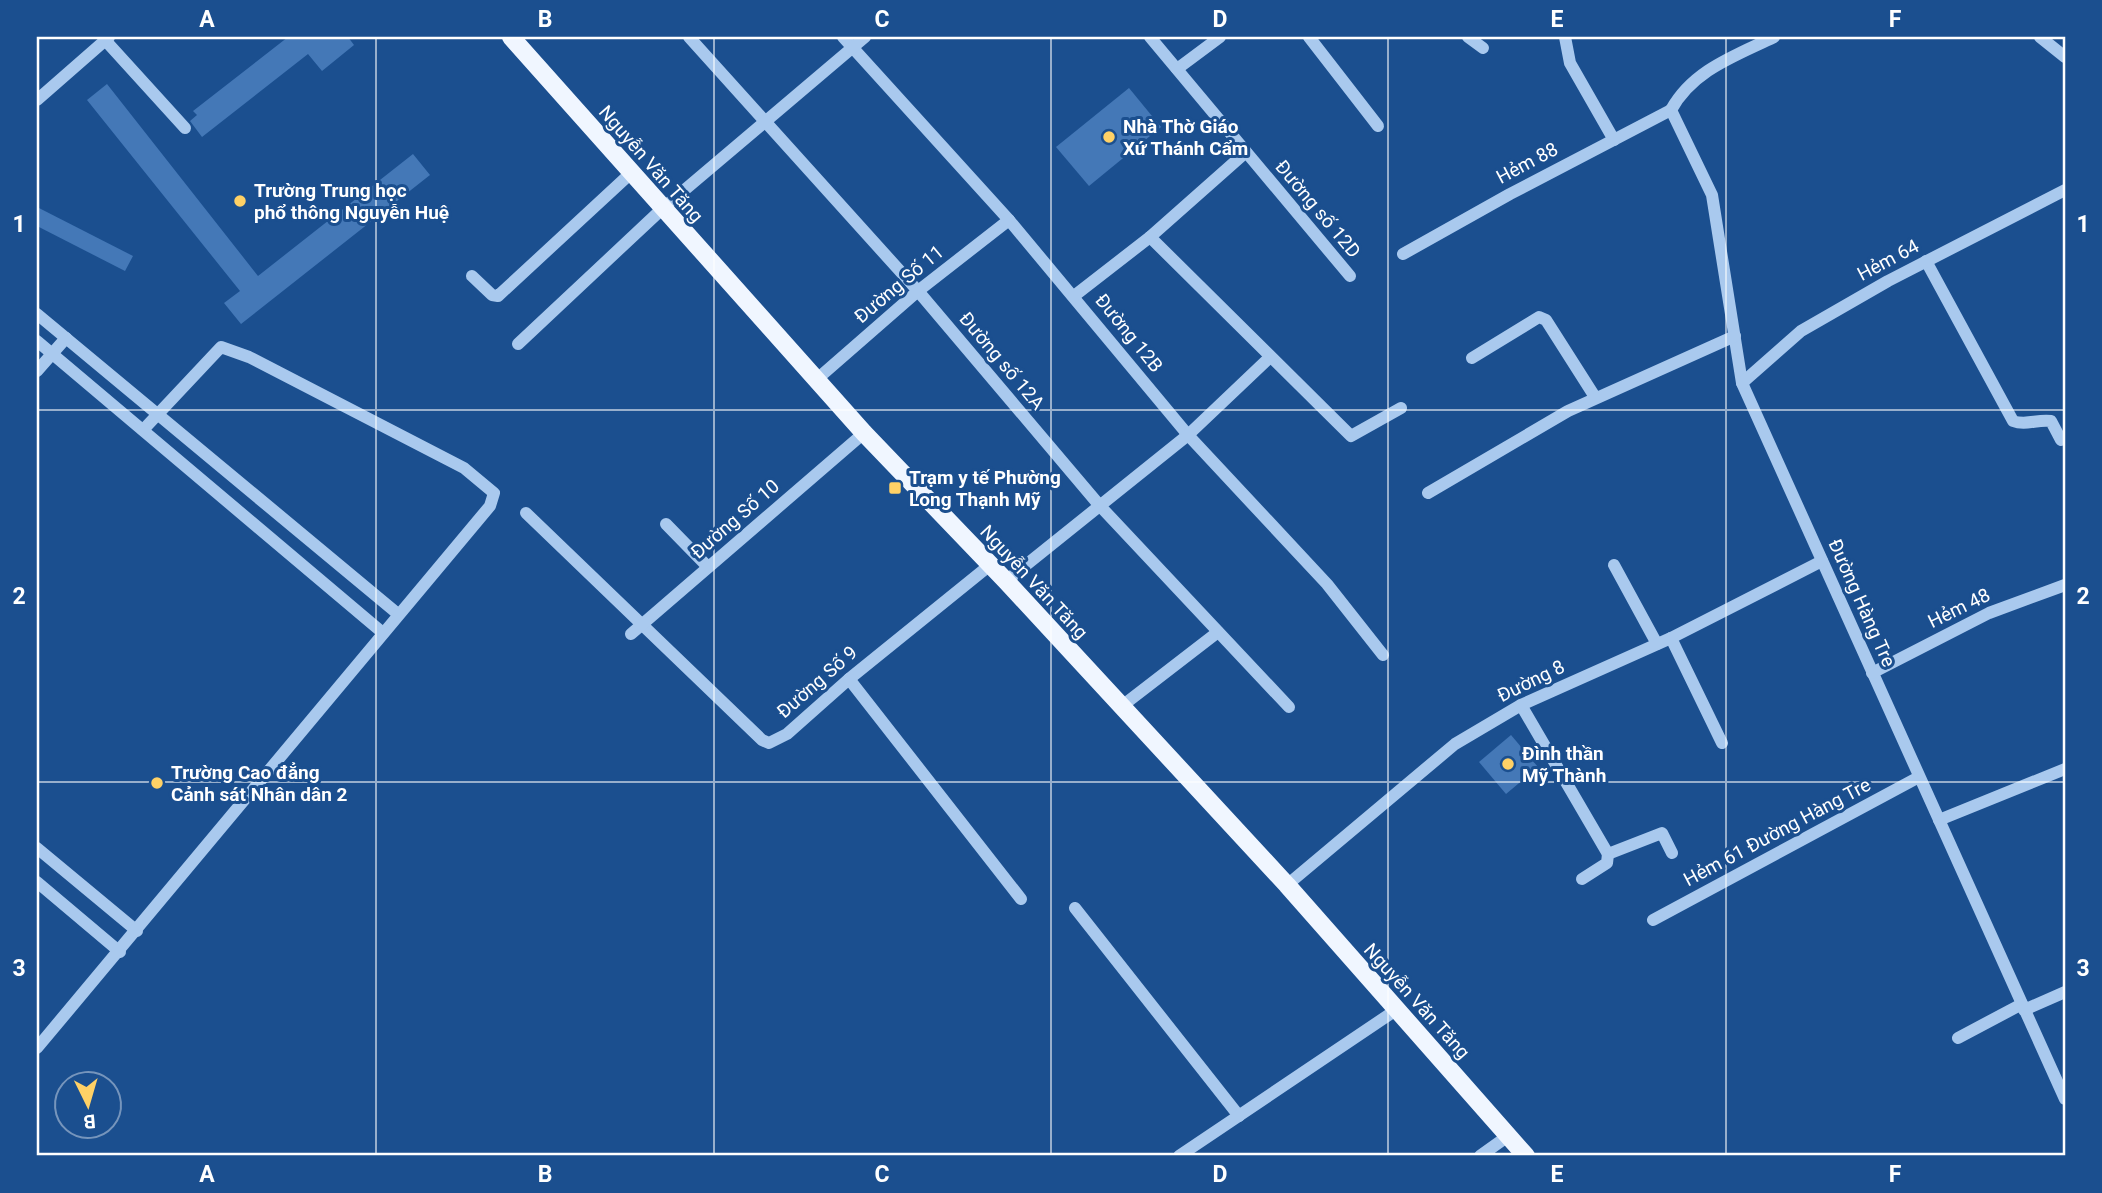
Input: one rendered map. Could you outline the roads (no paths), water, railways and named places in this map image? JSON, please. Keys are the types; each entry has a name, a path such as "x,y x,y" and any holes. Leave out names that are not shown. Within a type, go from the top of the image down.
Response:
{"main road":[{"name":"Nguyễn Văn Tăng","path":"511,37 864,433 1006,581 1287,885 1526,1156"}],"street":[{"name":"Đường số 12A","path":"689,37 918,291 1100,506 1289,707"},
{"name":"Đường 12B","path":"843,37 1009,220 1188,435 1327,584 1383,655"},
{"path":"517,344 662,209 865,37"},
{"name":"Đường số 12D","path":"1150,37 1350,276"},
{"path":"1177,69 1220,37"},
{"path":"1309,37 1378,126"},
{"path":"1468,37 1483,48"},
{"path":"1565,37 1570,63 1615,140"},
{"path":"1671,110 1682,90 1706,71 1774,37"},
{"path":"2040,37 2065,57"},
{"path":"37,100 107,39 185,128"},
{"name":"Hẻm 88","path":"1403,254 1671,110"},
{"name":"Đường Hàng Tre","path":"1671,110 1712,195 1742,383 2065,1099"},
{"path":"1074,296 1150,236 1246,152"},
{"path":"472,276 492,295 498,296 631,173"},
{"name":"Hẻm 64","path":"1742,383 1801,331 1926,261 2065,190"},
{"name":"Đường Số 11","path":"816,380 918,291 1009,220"},
{"path":"1150,236 1269,358 1351,436 1401,408"},
{"path":"1926,261 2013,421 2022,424 2041,419 2050,421 2061,440"},
{"path":"37,314 398,614"},
{"path":"1472,358 1539,317 1546,320 1595,397"},
{"path":"1428,494 1595,397 1735,335"},
{"path":"37,370 66,338"},
{"path":"37,341 383,633"},
{"path":"37,1048 120,952 490,506 494,493 464,468 249,357 221,347 143,430"},
{"path":"1006,581 1188,435 1269,358"},
{"name":"Đường Số 10","path":"631,634 864,433"},
{"path":"526,513 644,623"},
{"path":"666,524 708,567"},
{"name":"Đường 8","path":"1287,885 1455,744 1521,705 1671,638 1822,561"},
{"name":"Đường Số 9","path":"644,623 769,743 786,734 849,679 990,565"},
{"path":"1614,565 1657,644"},
{"name":"Hẻm 48","path":"1872,673 1989,614 2065,585"},
{"path":"1122,706 1218,632"},
{"path":"1671,638 1722,743"},
{"path":"849,679 1021,899"},
{"path":"1521,705 1608,854 1606,863 1582,879"},
{"path":"1938,820 2065,769"},
{"name":"Hẻm 61 Đường Hàng Tre","path":"1653,920 1919,777"},
{"path":"1608,854 1662,832 1672,853"},
{"path":"37,849 137,931"},
{"path":"37,882 120,952"},
{"path":"1075,908 1239,1116"},
{"path":"1958,1038 2023,1007 2065,992"},
{"path":"1179,1156 1396,1010"},
{"path":"1480,1156 1508,1136"}],"place":[{"name":"Nhà Thờ Giáo Xứ Thánh Cẩm","path":"1109,137"},
{"name":"Trường Trung học phổ thông Nguyễn Huệ","path":"240,201"},
{"name":"Trạm y tế Phường Long Thạnh Mỹ","path":"895,488"},
{"name":"Đình thần Mỹ Thành","path":"1508,764"},
{"name":"Trường Cao đẳng Cảnh sát Nhân dân 2","path":"157,783"}]}
